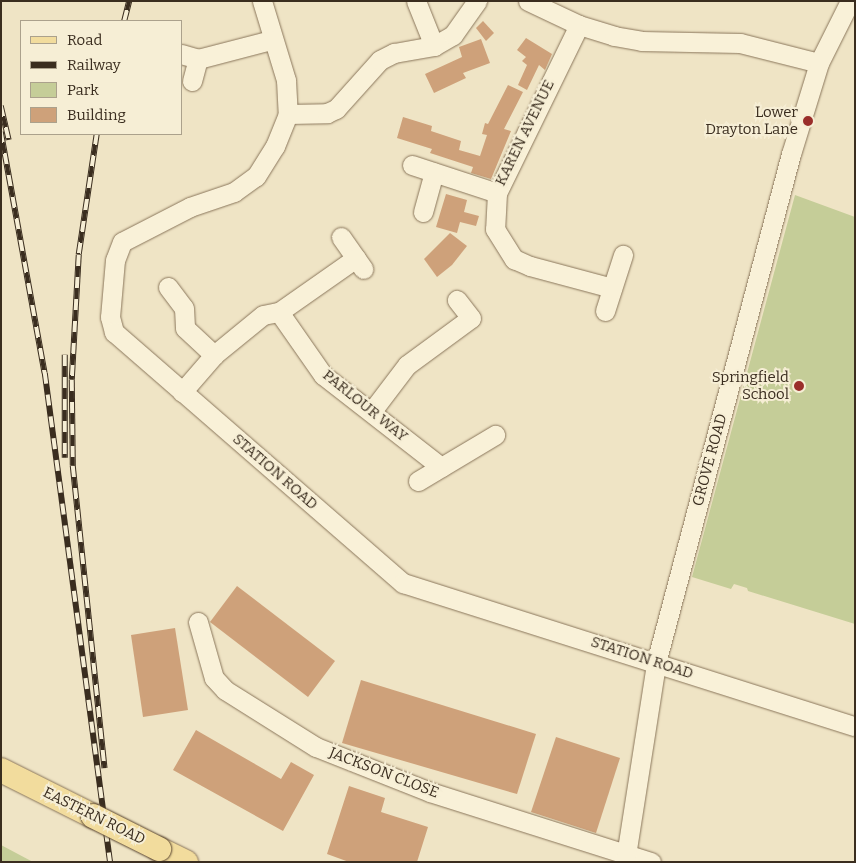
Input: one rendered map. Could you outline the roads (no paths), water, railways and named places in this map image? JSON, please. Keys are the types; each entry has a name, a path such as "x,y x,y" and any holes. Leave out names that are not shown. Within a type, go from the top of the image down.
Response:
{"main road":[{"name":"EASTERN ROAD","path":"1,770 92,824"},
{"name":"EASTERN ROAD","path":"1,786 92,824 155,855 186,862"}],"street":[{"name":"STATION ROAD","path":"262,1 271,40 286,80 288,114 275,146 256,176 234,192 190,207 122,242 114,260 110,317 114,332 403,583 855,726"},
{"path":"416,1 434,46"},
{"path":"288,114 327,113 336,109 380,60 394,53 434,46 453,35 477,1"},
{"path":"528,1 579,25 641,41 720,42 759,46 820,63 850,1"},
{"name":"KAREN AVENUE","path":"579,25 497,193 495,229 514,258 530,266 612,288"},
{"path":"192,81 189,56 271,40"},
{"name":"GROVE ROAD","path":"626,858 656,663 792,154 820,63"},
{"path":"412,165 497,193"},
{"path":"423,212 434,172"},
{"path":"182,392 214,355 271,313 360,264 341,237"},
{"path":"605,311 623,255"},
{"path":"168,287 184,308 185,328 214,355"},
{"path":"372,412 407,365 471,318 457,300"},
{"name":"PARLOUR WAY","path":"271,313 323,375 441,467"},
{"path":"418,481 495,435"},
{"name":"JACKSON CLOSE","path":"198,622 214,678 235,698 302,740 430,792 626,858 651,862"}],"railway":[{"path":"124,20 129,1"},
{"path":"1,106 9,140"},
{"path":"1,132 45,373 110,862"},
{"path":"97,135 79,255 72,380 73,466 105,768"},
{"path":"65,355 65,458"}],"place":[{"name":"Lower Drayton Lane","path":"808,121"},
{"name":"Springfield School","path":"799,386"}]}
